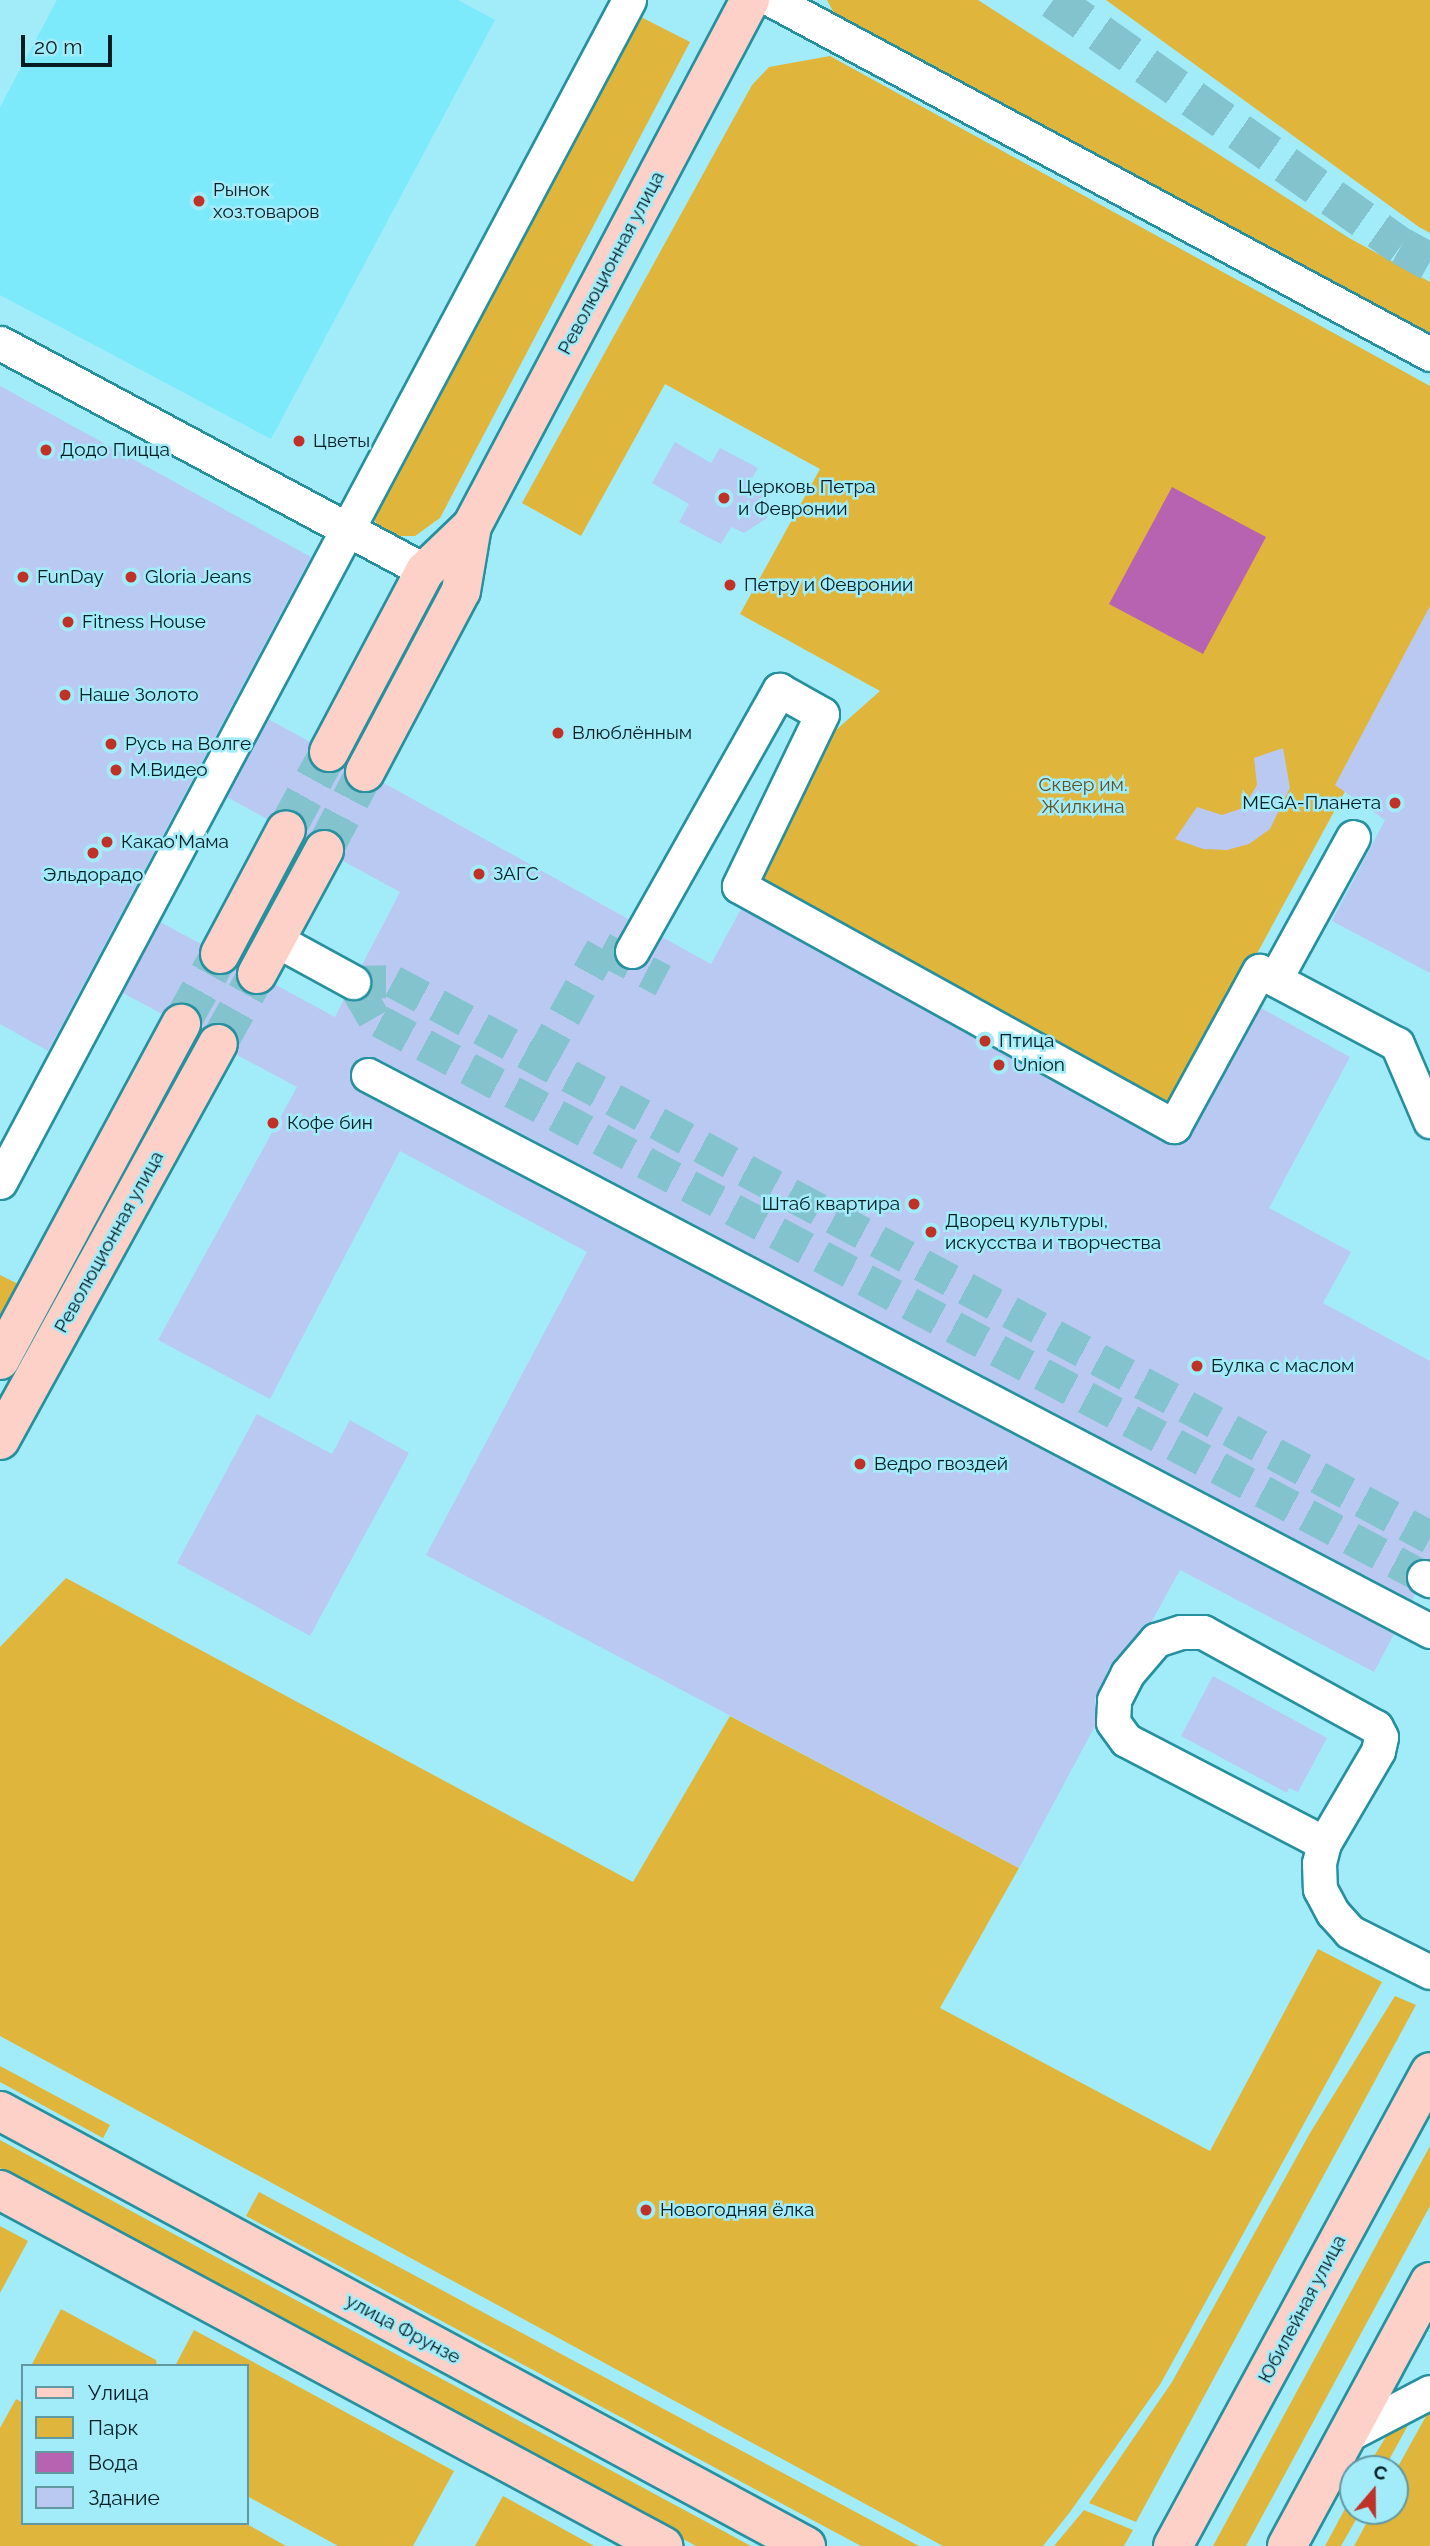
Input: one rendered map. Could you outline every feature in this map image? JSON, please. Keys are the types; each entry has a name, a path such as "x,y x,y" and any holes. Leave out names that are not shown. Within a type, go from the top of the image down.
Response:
{"main road":[{"name":"Революционная улица","path":"365,772 461,591 472,526 750,0"},
{"name":"Революционная улица","path":"329,752 425,571 472,526"},
{"path":"220,954 286,830"},
{"path":"257,974 324,850"},
{"name":"Революционная улица","path":"0,1360 181,1024"},
{"name":"Революционная улица","path":"0,1440 218,1044"},
{"name":"Юбилейная улица","path":"1173,2546 1430,2072"},
{"name":"улица Фрунзе","path":"0,2111 806,2546"},
{"path":"0,2189 663,2546"},
{"path":"1287,2546 1430,2282"}],"street":[{"path":"0,1182 629,0"},
{"path":"772,0 1430,354"},
{"path":"0,343 425,571"},
{"path":"632,951 779,691 822,714 739,886 1174,1126 1259,971 1397,1044 1430,1121"},
{"path":"1275,979 1353,837"},
{"path":"276,940 353,982"},
{"path":"368,1074 1416,1624"},
{"path":"1324,1843 1126,1740 1113,1722 1114,1700 1127,1674 1156,1640 1181,1632 1203,1632 1376,1727 1381,1737 1378,1751 1324,1843 1319,1863 1320,1889 1333,1913 1350,1932 1430,1972"},
{"path":"1347,2435 1430,2392"}],"shaded area":[{"name":"Рынок хоз.товаров","path":"57,0 458,0 495,20 271,439 0,295 0,107"}],"green space":[{"path":"827,0 978,0 1349,238 1430,282 1430,336 836,17"},
{"path":"1106,0 1430,0 1430,233 1419,227"},
{"path":"635,14 690,42 440,518 415,536 391,536 380,529 369,511"},
{"name":"Сквер им. Жилкина","path":"830,56 1430,386 1430,635 1172,1110 757,880 836,730 880,691 740,614 820,469 665,384 581,536 522,503 752,85 769,67"},
{"path":"0,1275 24,1287 0,1331"},
{"path":"66,1578 633,1882 730,1716 1019,1868 940,2008 1210,2151 1318,1949 1382,1982 1161,2383 1070,2512 1043,2546 943,2546 0,2036 0,1647"},
{"path":"1395,1996 1416,2005 1136,2522 1089,2503 1172,2382 1310,2133"},
{"path":"0,2066 110,2125 103,2138 0,2082"},
{"path":"0,2140 751,2546 696,2546 0,2168"},
{"path":"1430,2146 1430,2206 1246,2546 1213,2546"},
{"path":"259,2192 919,2546 861,2546 246,2216"},
{"path":"0,2226 28,2241 0,2293"},
{"path":"61,2309 156,2360 157,2364 32,2364"},
{"path":"194,2330 454,2471 413,2546 338,2546 248,2497 248,2364 176,2364"},
{"path":"16,2399 21,2402 21,2525 248,2525 286,2546 0,2546 0,2428"},
{"path":"1430,2409 1430,2546 1354,2546 1365,2525 1409,2525 1409,2455 1404,2455"},
{"path":"1412,2418 1392,2455 1375,2455 1389,2432"},
{"path":"503,2496 594,2546 475,2546"},
{"path":"1084,2510 1133,2530 1124,2546 1054,2546"},
{"path":"1339,2520 1339,2525 1353,2525 1341,2546 1325,2546"}],"water":[{"path":"1172,487 1266,537 1203,654 1109,604"}],"building":[{"name":"Русь на Волге","path":"0,386 311,557 48,1051 0,1024"},
{"name":"Церковь Петра и Февронии","path":"675,442 711,463 720,448 758,468 750,482 769,493 767,518 744,533 731,527 721,544 679,522 689,504 652,483"},
{"name":"MEGA-Планета","path":"1430,606 1430,973 1332,921 1385,820 1335,785"},
{"path":"268,719 310,742 307,753 318,771 330,774 344,766 347,784 365,794 384,783 628,919 613,951 623,968 642,967 662,937 711,964 741,909 1165,1143 1183,1143 1191,1135 1261,1008 1350,1057 1269,1208 1351,1252 1323,1303 1430,1361 1430,1559 1414,1561 1407,1569 1405,1579 1415,1594 1412,1600 377,1058 358,1058 349,1075 359,1092 1394,1634 1374,1672 1180,1570 1152,1621 1110,1665 1095,1699 1095,1726 1019,1868 426,1555 587,1252 400,1151 270,1399 158,1340 297,1087 237,1055 240,1043 229,1025 217,1022 201,1031 200,1013 191,1004 170,1005 162,1014 123,993 160,922 201,944 198,955 209,973 221,976 237,967 238,985 247,993 268,993 276,985 335,1017 344,999 362,999 370,991 370,973 362,965 400,892 343,861 346,849 335,831 323,828 306,838 305,819 296,810 285,808 267,819 227,797"},
{"path":"1283,748 1290,788 1270,829 1249,844 1227,850 1203,849 1175,839 1197,807 1222,815 1243,808 1257,785 1254,758"},
{"path":"257,1414 332,1454 350,1420 409,1453 310,1636 177,1563"},
{"path":"1213,1676 1327,1738 1298,1792 1289,1788 1287,1793 1181,1736"}],"tunnel":[{"path":"1053,0 1401,246 1430,262"},
{"path":"286,830 329,752"},
{"path":"324,850 365,772"},
{"path":"540,1060 602,948 663,980"},
{"path":"181,1024 220,954"},
{"path":"218,1044 257,974"},
{"path":"1424,1577 374,1018 353,982 393,981 1430,1537"}],"place":[{"name":"Рынок хоз.товаров","path":"199,201"},
{"name":"Цветы","path":"299,441"},
{"name":"Додо Пицца","path":"46,450"},
{"name":"Церковь Петра и Февронии","path":"724,498"},
{"name":"FunDay","path":"23,577"},
{"name":"Gloria Jeans","path":"131,577"},
{"name":"Петру и Февронии","path":"730,585"},
{"name":"Fitness House","path":"68,622"},
{"name":"Наше Золото","path":"65,695"},
{"name":"Влюблённым","path":"558,733"},
{"name":"Русь на Волге","path":"111,744"},
{"name":"М.Видео","path":"116,770"},
{"name":"MEGA-Планета","path":"1395,803"},
{"name":"Какао'Мама","path":"107,842"},
{"name":"Эльдорадо","path":"93,853"},
{"name":"ЗАГС","path":"479,874"},
{"name":"Птица","path":"985,1041"},
{"name":"Union","path":"999,1065"},
{"name":"Кофе бин","path":"273,1123"},
{"name":"Штаб квартира","path":"914,1204"},
{"name":"Дворец культуры, искусства и творчества","path":"931,1232"},
{"name":"Булка с маслом","path":"1197,1366"},
{"name":"Ведро гвоздей","path":"860,1464"},
{"name":"Новогодняя ёлка","path":"646,2210"}]}
